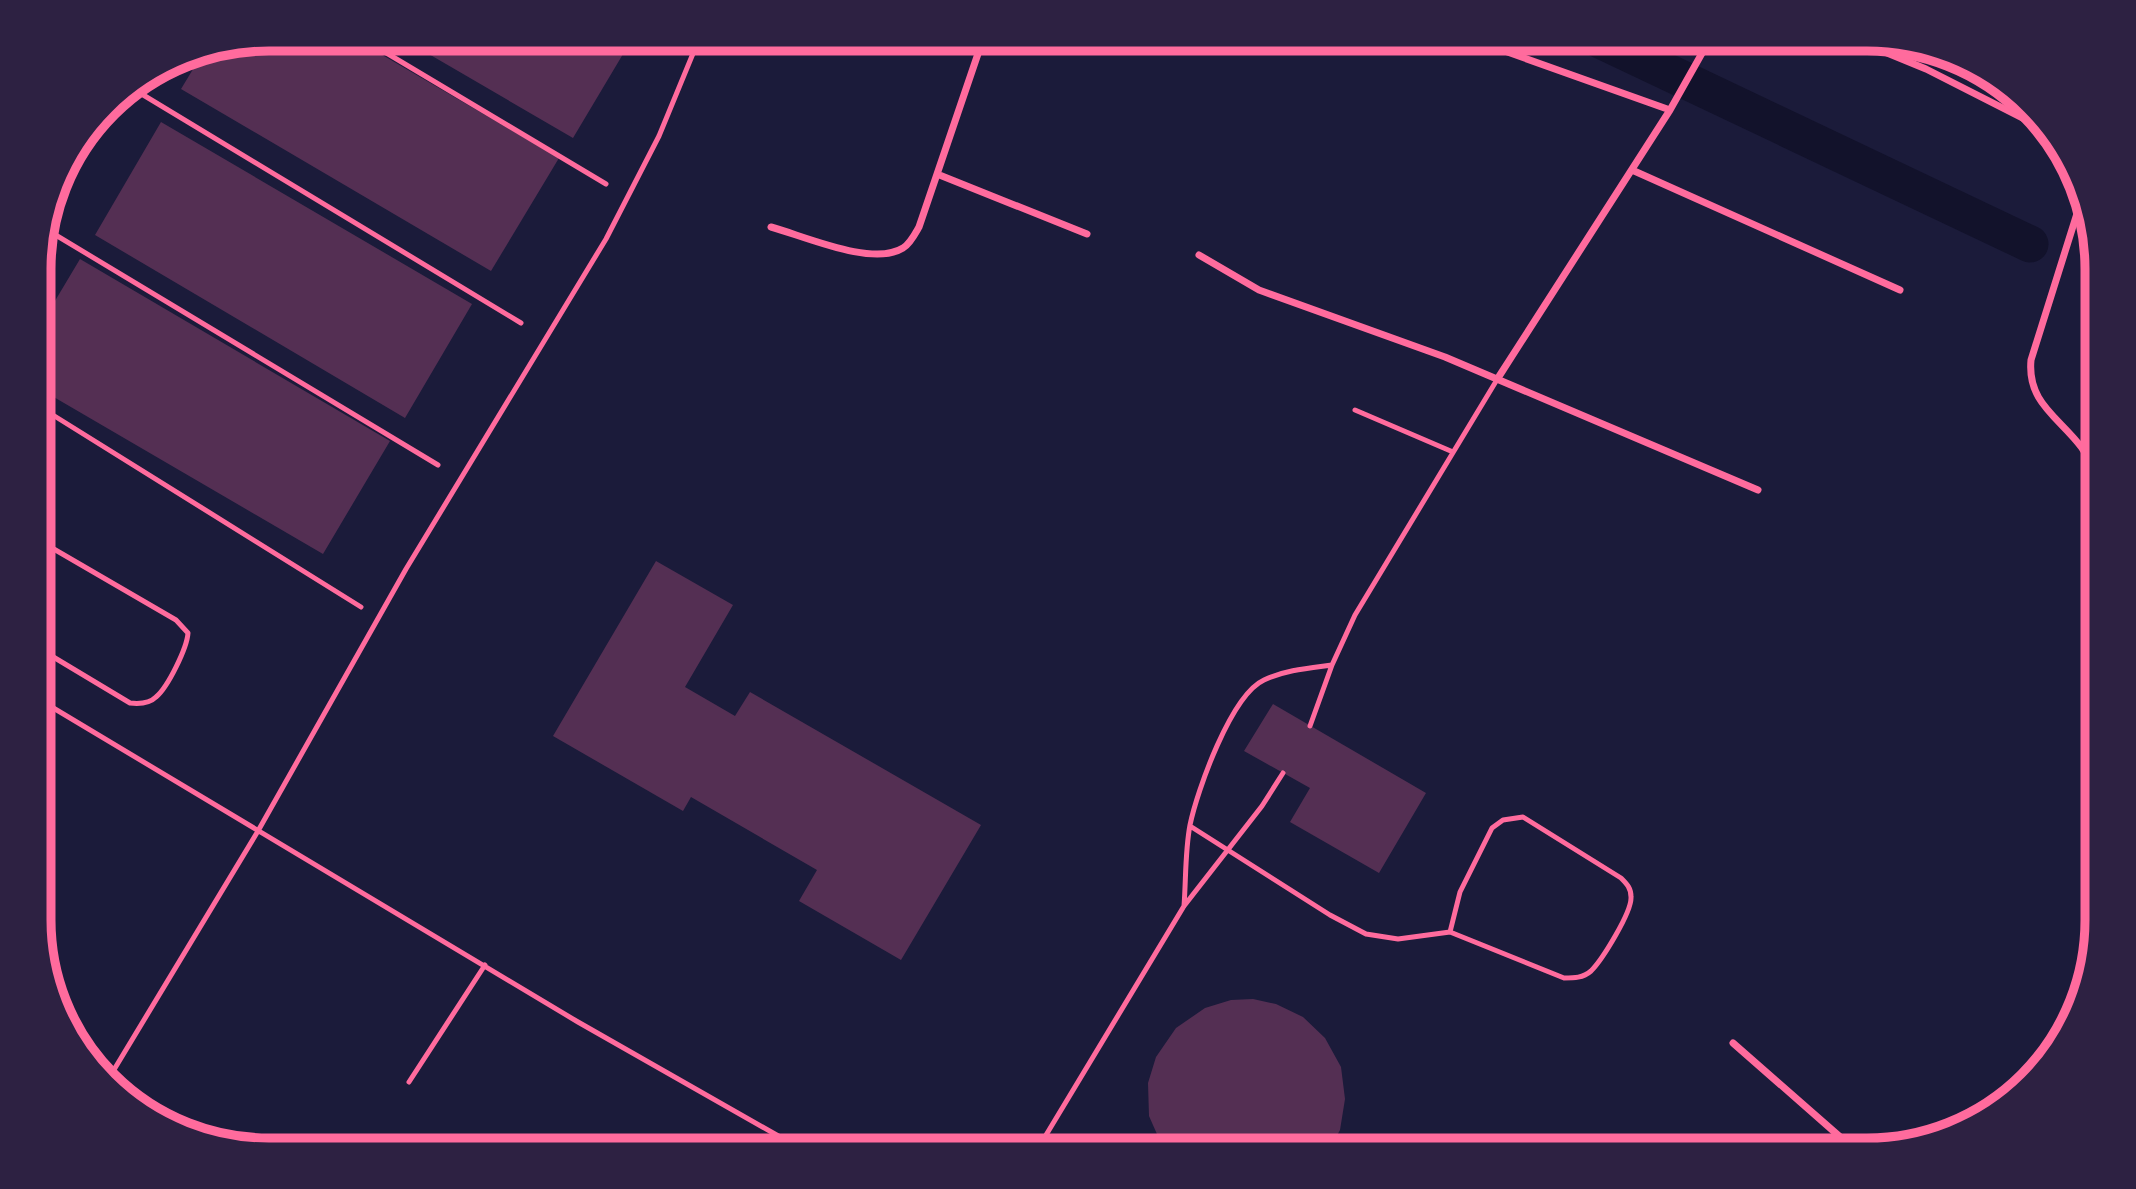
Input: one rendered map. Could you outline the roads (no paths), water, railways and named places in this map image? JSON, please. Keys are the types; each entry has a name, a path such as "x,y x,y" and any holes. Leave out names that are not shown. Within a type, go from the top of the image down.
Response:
{"street":[{"path":"771,227 868,255 890,254 906,247 919,227 979,51"},
{"path":"1507,51 1670,110"},
{"path":"1498,378 1670,110 1703,51"},
{"path":"1887,52 1926,69 2027,120"},
{"path":"1632,170 1900,290"},
{"path":"937,174 1087,234"},
{"path":"2078,211 2031,360 2029,377 2034,394 2085,454"},
{"path":"1199,255 1259,290 1498,378 1758,490"},
{"path":"1733,1043 1841,1138"}],"lane":[{"path":"385,51 606,184"},
{"path":"113,1072 258,831 406,569 606,239 659,136 694,51"},
{"path":"140,93 521,323"},
{"path":"54,234 438,465"},
{"path":"1310,726 1332,665 1374,581 1498,378"},
{"path":"1355,410 1453,452"},
{"path":"51,414 361,607"},
{"path":"51,547 177,620 188,633 187,646 157,697 144,704 130,703 51,656"},
{"path":"1184,906 1190,825 1215,752 1242,701 1262,680 1289,671 1332,665"},
{"path":"51,708 782,1138"},
{"path":"1044,1138 1184,906 1283,773"},
{"path":"1190,825 1330,915 1366,934 1398,939 1450,932 1564,978 1579,978 1591,971 1626,917 1632,901 1629,887 1621,878 1523,817 1503,820 1492,828 1460,892 1450,932"},
{"path":"409,1082 485,965"}],"waterway":[{"path":"1623,51 2030,244"}]}
